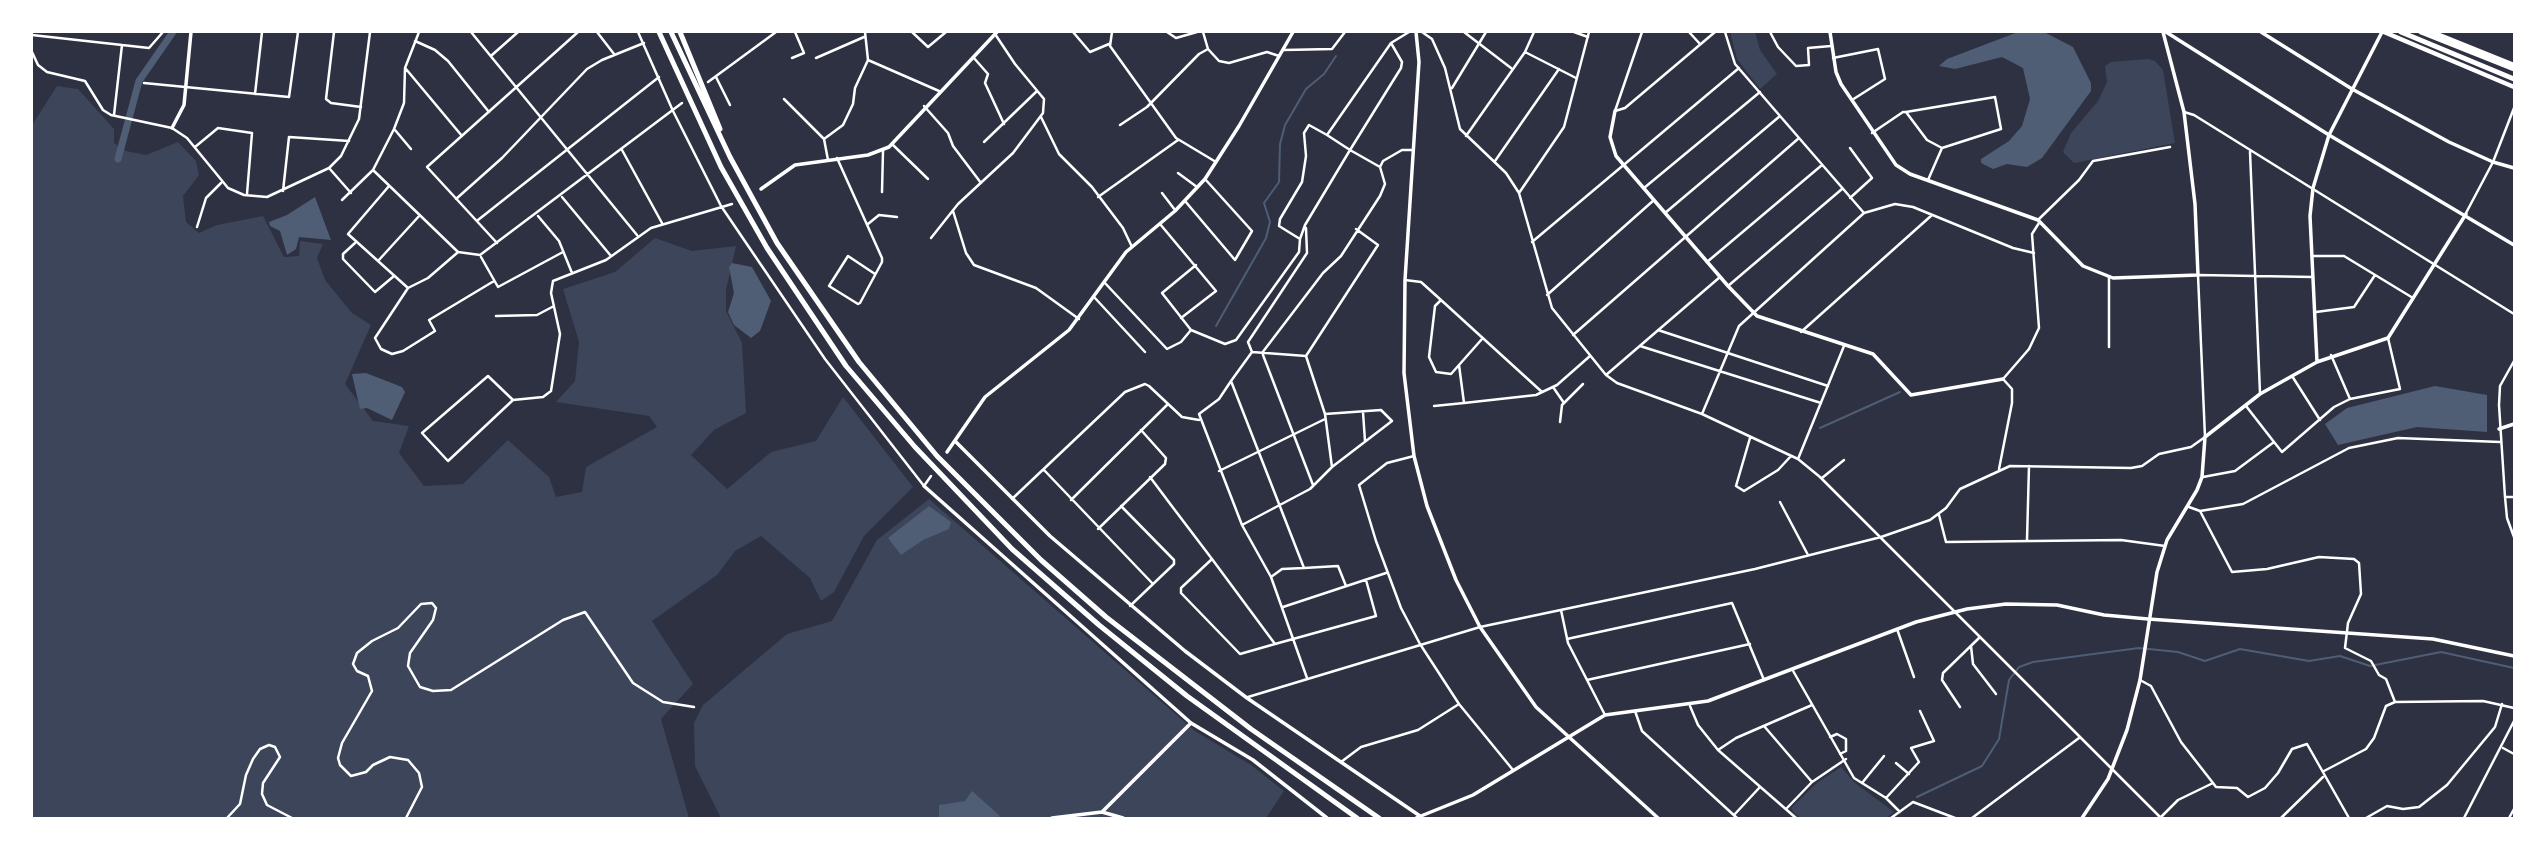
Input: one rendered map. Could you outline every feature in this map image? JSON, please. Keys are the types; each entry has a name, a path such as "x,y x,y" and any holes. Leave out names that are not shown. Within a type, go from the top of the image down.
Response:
{"highway":[{"path":"659,32 721,167 767,248 846,366 915,447 994,532 1090,618 1187,696 1357,818"},
{"path":"671,32 730,157 805,288 891,404 937,456 1041,560 1194,687 1379,818"},
{"path":"680,32 720,129 777,243"},
{"path":"2383,32 2515,86"},
{"path":"2401,32 2515,79"},
{"path":"2421,32 2515,67"},
{"path":"2432,32 2515,67"}],"street":[{"path":"32,33 149,48 163,32"},
{"path":"172,128 184,105 191,32"},
{"path":"255,95 262,32"},
{"path":"144,83 285,98 291,94 298,32"},
{"path":"334,32 326,99 331,103 361,107"},
{"path":"32,52 38,65 47,72 85,80 103,110 114,116 172,128 195,146 221,183 236,193 267,197 329,168 341,156 361,107 370,32"},
{"path":"342,200 373,170 394,129 404,103 405,68 419,32"},
{"path":"471,32 637,236"},
{"path":"491,56 518,32"},
{"path":"497,243 427,167 579,32"},
{"path":"597,32 614,54"},
{"path":"638,32 721,206 825,359 924,486 1191,723 1253,760 1326,818"},
{"path":"709,82 776,32"},
{"path":"792,58 804,53 795,32"},
{"path":"912,32 928,47 946,32"},
{"path":"1073,32 1090,52 1109,44"},
{"path":"1112,32 1109,44 1178,139 1216,163"},
{"path":"1167,32 1176,38 1197,32"},
{"path":"1203,32 1209,50 1224,63 1267,52 1279,56"},
{"path":"947,452 995,387 1079,319 1103,282 1132,247 1175,211 1205,179 1293,32"},
{"path":"1283,49 1332,49 1345,32"},
{"path":"1327,135 1391,43 1409,32"},
{"path":"1416,32 1419,62 1405,280 1404,373 1414,456 1439,540 1480,627 1536,707 1658,818"},
{"path":"1422,32 1428,34 1437,49 1452,88 1455,117 1466,136 1506,173 1519,193 1546,296 1606,375 1617,383 1702,414 1798,459 1881,537 2161,818 2178,800 2213,783"},
{"path":"1464,32 1511,68"},
{"path":"1452,88 1486,32"},
{"path":"1466,136 1511,68 1525,52 1534,32"},
{"path":"1574,32 1588,37"},
{"path":"1519,193 1564,127 1589,32"},
{"path":"1642,32 1609,137 1616,156 1753,312 1801,332 1876,356 1911,394 2003,379 2029,349 2039,328 2032,234 2038,221 2079,180 2093,161 2169,147"},
{"path":"1689,32 1700,44"},
{"path":"1615,111 1625,108 1716,32"},
{"path":"1725,32 1739,68 1864,213"},
{"path":"1770,32 1778,47 1796,66 1809,65 1808,48 1831,46"},
{"path":"1830,32 1836,72 1851,101 1896,165 1928,180 2038,221 2083,266 2109,277 2313,277"},
{"path":"2081,818 2112,771 2127,730 2140,680 2148,620 2165,546 2189,507 2202,477 2205,436 2195,204 2184,112 2165,32"},
{"path":"2165,32 2329,135 2515,245"},
{"path":"2260,32 2352,89 2449,142 2493,162 2515,167"},
{"path":"2317,362 2310,216 2313,188 2329,135 2383,32"},
{"path":"761,189 795,165 883,150 893,144 924,106 996,33 1046,102 1041,117 1013,153 1003,159 953,211 932,238"},
{"path":"816,58 866,34 868,60 843,125 824,138"},
{"path":"415,41 448,61 489,112"},
{"path":"456,199 502,158 587,69 614,54 644,43"},
{"path":"1196,265 1162,293 1191,330 1225,344 1236,340 1299,252 1305,225 1401,68 1402,62 1391,43"},
{"path":"114,116 122,45"},
{"path":"1833,58 1878,49 1885,79 1851,101"},
{"path":"1120,125 1175,82 1199,54 1209,50"},
{"path":"1525,52 1576,78"},
{"path":"973,56 988,74 985,83 1004,124"},
{"path":"868,60 939,91"},
{"path":"32,70 38,65"},
{"path":"405,68 413,73 462,136"},
{"path":"1532,242 1739,68"},
{"path":"1494,162 1559,69"},
{"path":"477,221 659,77"},
{"path":"716,77 730,105"},
{"path":"984,142 1037,91"},
{"path":"1644,188 1759,92"},
{"path":"1872,133 1906,112 1995,97 2001,129 1942,148 1927,140 1906,112"},
{"path":"784,99 824,138 828,160"},
{"path":"373,170 458,253 480,255 589,176 682,103"},
{"path":"924,106 948,133 953,146 981,183"},
{"path":"1247,698 1480,627 1881,537 1939,514 1961,489 1998,469 2029,466 2131,468 2142,466 2160,454 2191,447 2260,394 2317,362 2331,355 2388,338 2466,214 2493,162 2515,108"},
{"path":"2184,112 2194,114 2250,152 2313,188 2515,314"},
{"path":"1665,213 1780,116"},
{"path":"1041,117 1059,154 1123,228 1132,247"},
{"path":"1300,239 1279,226 1280,219 1302,182 1306,156 1304,133 1309,125 1380,167"},
{"path":"195,146 218,128 252,133 247,195"},
{"path":"394,129 411,149"},
{"path":"283,191 289,136 349,141"},
{"path":"1573,335 1799,138"},
{"path":"1098,197 1178,139"},
{"path":"893,144 928,179"},
{"path":"1850,148 1871,178 1850,198"},
{"path":"1928,180 1942,148"},
{"path":"622,150 662,223"},
{"path":"882,192 883,150"},
{"path":"1262,353 1322,273 1341,256 1356,229 1380,196 1385,184 1380,167 1383,161 1402,150 1413,150"},
{"path":"2250,152 2260,394"},
{"path":"837,159 882,258 875,274 858,304 829,286 848,256 875,274"},
{"path":"1707,262 1822,165"},
{"path":"329,168 351,193"},
{"path":"1178,173 1197,187"},
{"path":"1185,201 1235,260 1252,231 1205,179"},
{"path":"197,227 206,198 221,183"},
{"path":"388,186 347,232 408,288"},
{"path":"1728,286 1842,189"},
{"path":"1162,193 1175,211"},
{"path":"562,196 611,256"},
{"path":"1546,296 1654,200"},
{"path":"513,400 488,376 422,433 448,461 513,400 543,397 551,391 560,334 551,293 553,281 611,256 637,236 662,223 732,204"},
{"path":"1702,414 1739,326 1864,213 1895,204 1932,215 2013,248 2034,253"},
{"path":"953,211 966,253 974,265 1036,288 1079,319"},
{"path":"378,261 421,215"},
{"path":"537,215 563,251 572,273"},
{"path":"867,224 879,215 897,218"},
{"path":"1801,332 1932,215"},
{"path":"1160,224 1216,291 1181,318"},
{"path":"1251,352 1248,342 1307,253 1305,225"},
{"path":"1306,356 1378,244 1356,229"},
{"path":"356,242 343,254 343,259 375,292 394,276"},
{"path":"480,255 498,287 563,251"},
{"path":"458,253 428,278 408,288 376,338 381,349 393,354 435,331 429,320 494,281"},
{"path":"2312,256 2344,256 2413,298"},
{"path":"2314,313 2354,307 2375,275"},
{"path":"1606,375 1720,277"},
{"path":"2109,277 2109,347"},
{"path":"1405,280 1421,282 1542,392"},
{"path":"1103,282 1167,349 1181,342 1191,330"},
{"path":"1094,297 1145,352"},
{"path":"1441,300 1435,306 1429,357 1436,372 1451,374 1482,340"},
{"path":"496,316 537,315 554,306"},
{"path":"1658,330 1828,386"},
{"path":"2246,405 2282,452 2334,407 2350,399 2400,389 2388,338"},
{"path":"1640,346 1821,403"},
{"path":"1798,459 1844,346"},
{"path":"1251,352 1306,356"},
{"path":"1251,352 1219,398 1199,414 1199,420 1242,525 1271,577 1307,678"},
{"path":"1262,353 1313,485"},
{"path":"2331,355 2350,399"},
{"path":"1306,356 1325,416 1332,467"},
{"path":"1434,406 1536,395 1553,387 1590,356"},
{"path":"2515,361 2500,386 2499,429 2507,519 2515,537"},
{"path":"1459,365 1464,403"},
{"path":"2292,376 2320,420"},
{"path":"1998,469 2012,402 2012,389 2003,379"},
{"path":"1231,381 1304,568"},
{"path":"1012,499 1125,392 1144,384 1182,417 1199,420"},
{"path":"1560,422 1559,412 1564,403 1583,384"},
{"path":"1553,387 1564,403"},
{"path":"1071,500 1168,404"},
{"path":"1219,471 1325,416 1381,410 1392,421 1313,485 1242,525"},
{"path":"1363,411 1365,441"},
{"path":"2499,429 2515,424"},
{"path":"1098,529 1165,464 1166,458 1141,430"},
{"path":"1750,437 1736,486 1744,491 1779,470 1791,456"},
{"path":"2189,507 2200,512 2243,504 2349,448 2398,438 2500,442"},
{"path":"955,441 1012,499 1130,606 1247,698 1418,817 1473,795 1605,715 1690,705 1897,629 1955,612 2032,603 2148,620 2433,639 2515,656"},
{"path":"2202,477 2235,471 2274,442"},
{"path":"1414,456 1387,463 1359,485 1386,573 1420,644 1459,704 1513,770"},
{"path":"1821,478 1844,460"},
{"path":"2027,540 2029,466"},
{"path":"1044,470 1153,584"},
{"path":"924,486 931,476"},
{"path":"1150,477 1275,644"},
{"path":"2505,497 2515,497"},
{"path":"1780,502 1808,555"},
{"path":"1121,506 1174,560 1174,564 1130,606"},
{"path":"2200,512 2232,572 2267,569 2319,557 2354,559 2359,563 2361,594 2346,632 2345,648 2371,662 2386,679 2395,702"},
{"path":"1939,514 1946,542 2121,540 2165,546"},
{"path":"1212,559 1181,588 1181,593 1240,654 1376,616 1366,580"},
{"path":"1271,577 1282,569 1338,566 1346,586"},
{"path":"1283,607 1386,573"},
{"path":"406,818 422,787 419,773 408,760 390,757 373,765 366,772 351,776 340,765 339,752 372,691 368,676 356,671 353,664 357,653 398,628 421,604 432,603 436,608 433,620 410,653 408,666 420,687 445,692 563,620 585,612 633,683 653,698 694,707"},
{"path":"1567,639 1732,603 1764,680"},
{"path":"1561,610 1567,639 1605,715"},
{"path":"1897,629 1914,677"},
{"path":"1959,707 1942,680 1943,673 1979,638"},
{"path":"1587,680 1750,644"},
{"path":"1971,646 1973,664 1996,694"},
{"path":"1791,669 1840,754 1846,759 1854,778 1886,798 1900,812"},
{"path":"2140,680 2151,686 2181,743 2216,787 2237,788 2248,797 2264,788 2278,773 2292,749 2307,744 2324,771 2323,778 2281,818"},
{"path":"2324,771 2366,749 2374,738 2386,706 2395,702 2483,701 2515,708"},
{"path":"1340,763 1361,747 1418,730 1459,704"},
{"path":"2366,818 2387,806 2403,809 2419,807 2438,793 2488,737 2495,727 2502,704"},
{"path":"1690,705 1698,725 1718,750 1796,818"},
{"path":"1718,750 1812,705"},
{"path":"1635,710 1642,731 1735,817 1759,787"},
{"path":"1886,798 1919,762 1911,748 1934,741 1920,711"},
{"path":"2464,818 2515,721"},
{"path":"1102,811 1191,723"},
{"path":"1764,726 1812,782"},
{"path":"1830,737 1837,734 1846,739 1846,751 1840,754"},
{"path":"1972,818 2079,738"},
{"path":"228,818 240,804 253,759 260,748 269,745 275,747 280,757 263,783 262,794 267,805 292,818"},
{"path":"2503,748 2515,754"},
{"path":"1862,783 1884,756"},
{"path":"1786,809 1812,782 1846,759"},
{"path":"1896,763 1909,774"},
{"path":"2323,778 2349,818"},
{"path":"1891,818 1913,802 1955,818"},
{"path":"2510,818 2515,809"},
{"path":"1052,818 1102,811 1123,818"}],"shaded area":[{"path":"1730,32 1755,32 1760,50 1777,74 1760,89 1737,59"},
{"path":"2018,32 2044,32 2073,47 2091,83 2091,91 2042,158 2027,167 2007,164 1993,169 1981,163 1981,159 2009,141 2022,126 2030,99 2023,68 2002,57 1955,69 1939,66 1947,59"},
{"path":"2148,59 2155,61 2163,70 2175,143 2074,163 2063,152 2071,133 2098,101 2107,82 2105,66 2111,62"},
{"path":"57,86 78,89 114,129 114,143 126,151 146,155 178,142 196,161 199,175 183,196 186,222 199,233 217,225 263,216 284,257 299,256 300,241 323,244 317,258 325,280 352,313 371,325 345,384 373,421 409,426 399,453 424,486 463,484 508,440 549,477 556,497 582,492 586,467 657,427 649,416 556,402 575,381 579,342 563,289 615,272 655,238 692,251 736,246 726,290 726,311 742,343 746,413 714,430 691,455 727,489 771,452 816,441 843,397 913,487 864,536 834,592 821,601 810,578 761,536 735,551 717,575 652,621 693,684 661,719 689,818 32,818 32,125"},
{"path":"315,197 331,240 299,237 296,249 287,255 280,231 270,226 269,222 287,215"},
{"path":"732,263 752,267 771,301 760,331 751,338 734,325 728,312 734,293 729,267"},
{"path":"366,373 402,387 405,392 392,420 367,408 360,409 352,374"},
{"path":"2435,386 2487,395 2487,432 2417,427 2338,445 2325,424 2347,408"},
{"path":"929,499 1195,731 1251,765 1284,791 1266,818 721,818 695,766 694,723 703,705 787,634 832,621 877,540"},
{"path":"929,506 951,522 949,529 923,540 901,555 888,538"},
{"path":"1841,767 1855,783 1894,812 1886,818 1800,818 1794,813 1791,808 1818,782"},
{"path":"972,791 1000,816 939,818 939,805 965,801"}],"waterway":[{"path":"118,159 139,81 173,32"},
{"path":"1216,326 1266,238 1270,222 1264,203 1279,182 1280,144 1285,125 1306,89 1324,74 1336,56"},
{"path":"1820,428 1900,392"},
{"path":"1917,797 1982,766 1999,739 2009,680 2019,667 2033,662 2139,648 2178,652 2205,661 2240,649 2309,661 2340,656 2370,666 2441,652 2514,668"}]}
